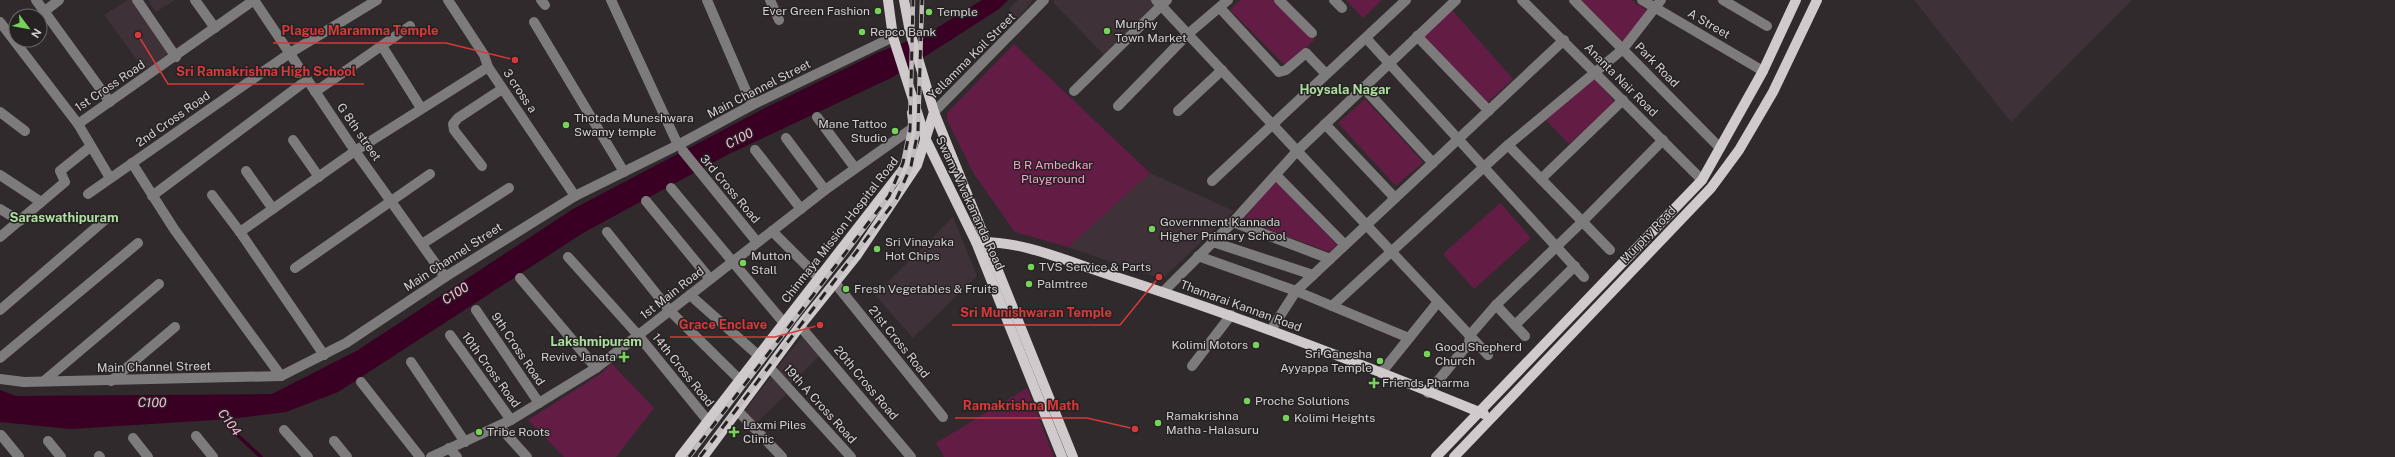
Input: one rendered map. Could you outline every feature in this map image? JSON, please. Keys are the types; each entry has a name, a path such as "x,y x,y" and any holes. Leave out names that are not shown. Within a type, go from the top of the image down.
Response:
{"main road":[{"name":"Swamy Vivekananda Road","path":"888,0 894,40 913,104 926,140 981,242 1073,457"},
{"name":"Swamy Vivekananda Road","path":"905,0 910,32 934,112 1062,457"},
{"name":"Murphy Road","path":"1436,457 1702,180 1763,71 1796,0"},
{"name":"Murphy Road","path":"1454,457 1711,188 1739,150 1773,92 1817,0"},
{"name":"Chinmaya Mission Hospital Road","path":"680,457 818,277 908,163 913,150 913,104"},
{"name":"Chinmaya Mission Hospital Road","path":"703,457 800,326 835,283 917,165 934,112"},
{"name":"Thamarai Kannan Road","path":"981,242 1017,245 1231,315 1492,417"}],"street":[{"path":"48,8 59,0"},
{"path":"136,0 176,57"},
{"path":"195,0 215,28"},
{"name":"1st Cross Road","path":"78,124 176,57 254,0"},
{"name":"G 8th street","path":"254,0 355,151 445,277"},
{"name":"2nd Cross Road","path":"88,194 290,53 377,0"},
{"name":"3 cross a","path":"449,0 484,56 488,67 502,89 575,196"},
{"name":"3rd Cross Road","path":"611,0 680,148 694,167 757,242"},
{"path":"707,0 752,105"},
{"path":"770,0 779,20"},
{"name":"Yellamma Koil Street","path":"934,112 1044,0"},
{"path":"1118,106 1188,34 1228,0"},
{"path":"1280,0 1312,33"},
{"path":"1334,0 1342,8"},
{"path":"1212,181 1406,0"},
{"path":"1163,292 1233,222 1297,151 1456,0"},
{"name":"Ananta Nair Road","path":"1522,0 1564,40 1702,180"},
{"name":"Park Road","path":"1574,0 1720,148"},
{"name":"A Street","path":"1642,0 1659,4 1763,71"},
{"path":"1723,0 1767,26"},
{"path":"1074,91 1162,2 1188,34 1488,355"},
{"path":"1332,306 1508,145 1623,49 1659,4"},
{"path":"1220,8 1280,72 1286,70 1306,53 1326,74"},
{"path":"48,17 110,102"},
{"path":"0,22 78,124 110,178"},
{"path":"534,22 624,172"},
{"path":"315,92 410,26"},
{"path":"1417,36 1488,111"},
{"path":"1366,38 1558,246 1584,277"},
{"name":"Main Channel Street","path":"0,379 44,382 281,376 324,355 575,196 624,172 680,148 752,105 894,40"},
{"path":"1271,330 1296,291 1564,40"},
{"path":"382,46 421,108"},
{"path":"240,232 355,151 488,67"},
{"path":"1178,111 1222,70"},
{"path":"152,196 307,80"},
{"path":"1363,87 1433,163"},
{"path":"482,166 454,130 453,124 458,118 502,89"},
{"path":"1540,179 1622,100"},
{"path":"0,112 25,131"},
{"path":"817,117 855,168"},
{"path":"1325,124 1395,198"},
{"name":"1st Main Road","path":"431,457 511,420 596,368 825,190 914,127"},
{"path":"786,138 825,190"},
{"path":"293,140 319,176"},
{"path":"1428,393 1469,343 1470,335 1496,305 1558,246 1663,140"},
{"path":"1508,145 1610,250"},
{"path":"0,237 65,182 60,171 90,146"},
{"path":"755,150 801,209"},
{"path":"132,163 152,196 281,376"},
{"path":"246,171 273,209"},
{"path":"295,268 430,174"},
{"path":"0,175 41,202"},
{"path":"1276,175 1345,245"},
{"path":"422,244 509,188"},
{"path":"671,188 784,323"},
{"path":"212,195 240,232 324,355"},
{"path":"646,201 710,279"},
{"path":"0,209 20,221"},
{"path":"0,310 106,219"},
{"path":"1233,222 1330,259"},
{"path":"772,231 818,277"},
{"path":"607,232 670,311 740,380"},
{"path":"1213,242 1313,275"},
{"path":"0,358 138,243"},
{"name":"14th Cross Road","path":"568,256 638,335 708,421"},
{"path":"1198,256 1296,291 1409,338"},
{"path":"1515,325 1575,266"},
{"path":"520,278 596,368"},
{"name":"21st Cross Road","path":"835,283 943,417"},
{"path":"44,382 159,284"},
{"path":"690,295 758,356"},
{"path":"1381,373 1438,302"},
{"path":"1496,305 1525,336"},
{"name":"9th Cross Road","path":"476,310 539,403"},
{"path":"1192,366 1231,315"},
{"name":"20th Cross Road","path":"800,326 911,457"},
{"path":"111,381 174,327"},
{"name":"10th Cross Road","path":"450,335 511,420"},
{"path":"411,362 465,442"},
{"name":"19th A Cross Road","path":"770,368 851,457"},
{"path":"361,382 420,457"},
{"path":"738,411 782,457"},
{"path":"499,426 527,457"},
{"path":"284,430 308,457"},
{"path":"1,435 19,457"},
{"path":"196,436 213,457"},
{"path":"132,438 148,457"},
{"path":"334,440 347,457"},
{"path":"48,441 61,457"},
{"path":"448,448 457,457"}],"shaded area":[{"path":"128,0 133,0 171,55 146,72 104,15"},
{"path":"148,0 175,0 156,12"},
{"path":"1018,0 1033,0 1017,19 1009,9"},
{"name":"Murphy Town Market","path":"1055,0 1153,0 1158,6 1106,57 1053,2"},
{"path":"1914,0 2132,0 2011,122"},
{"name":"Government Kannada Higher Primary School","path":"1150,173 1234,211 1162,279 1068,247"},
{"path":"953,217 977,276 913,338 875,295"},
{"path":"804,334 821,354 789,386 775,371"},
{"path":"773,374 789,392 754,425 743,414"}],"green space":[{"path":"1240,0 1277,0 1315,39 1287,67 1230,10"},
{"path":"1346,0 1382,0 1363,18"},
{"path":"1581,0 1631,0 1648,11 1622,43"},
{"path":"1452,10 1513,79 1480,109 1418,41"},
{"name":"B R Ambedkar Playground","path":"1014,44 1150,173 1068,247 1015,232 974,174 947,120 947,113"},
{"path":"1593,77 1615,102 1569,144 1546,120"},
{"path":"1365,99 1423,162 1396,186 1338,123"},
{"path":"1275,181 1337,245 1329,252 1243,220"},
{"path":"1500,203 1531,238 1474,289 1443,254"},
{"path":"611,363 654,408 616,457 564,457 528,420 602,373"},
{"path":"1027,388 1054,457 944,457 936,443"}],"water":[{"name":"C100","path":"982,0 1008,0 999,9 893,77 727,155 583,233 338,392 286,412 230,419 71,429 0,422 0,390 16,396 272,394 358,350 573,209 765,108 879,52 927,34"}],"waterway":[{"name":"C104","path":"225,417 233,431 261,457"}],"railway":[{"path":"689,457 889,196 903,163 910,130 913,0"},
{"path":"700,457 896,200 911,166 918,131 922,0"}],"place":[{"name":"Ever Green Fashion","path":"878,11"},
{"name":"Temple","path":"929,12"},
{"name":"Murphy Town Market","path":"1107,31"},
{"name":"Repco Bank","path":"862,32"},
{"name":"Sri Ramakrishna High School","path":"138,35"},
{"name":"Plague Maramma Temple","path":"515,60"},
{"name":"Thotada Muneshwara Swamy temple","path":"566,125"},
{"name":"Mane Tattoo Studio","path":"895,131"},
{"name":"Government Kannada Higher Primary School","path":"1152,229"},
{"name":"Sri Vinayaka Hot Chips","path":"877,249"},
{"name":"Mutton Stall","path":"743,263"},
{"name":"TVS Service & Parts","path":"1031,267"},
{"name":"Sri Munishwaran Temple","path":"1159,277"},
{"name":"Palmtree","path":"1029,284"},
{"name":"Fresh Vegetables & Fruits","path":"846,289"},
{"name":"Grace Enclave","path":"820,325"},
{"name":"Kolimi Motors","path":"1256,345"},
{"name":"Good Shepherd Church","path":"1427,354"},
{"name":"Revive Janata","path":"624,357"},
{"name":"Sri Ganesha Ayyappa Temple","path":"1380,361"},
{"name":"Friends Pharma","path":"1374,383"},
{"name":"Proche Solutions","path":"1247,401"},
{"name":"Kolimi Heights","path":"1286,418"},
{"name":"Ramakrishna Matha - Halasuru","path":"1158,423"},
{"name":"Ramakrishna Math","path":"1135,429"},
{"name":"Tribe Roots","path":"479,432"},
{"name":"Laxmi Piles Clinic","path":"734,432"}],"district":[{"name":"Hoysala Nagar","path":"1345,89"},
{"name":"Saraswathipuram","path":"64,217"},
{"name":"Lakshmipuram","path":"596,341"}]}
